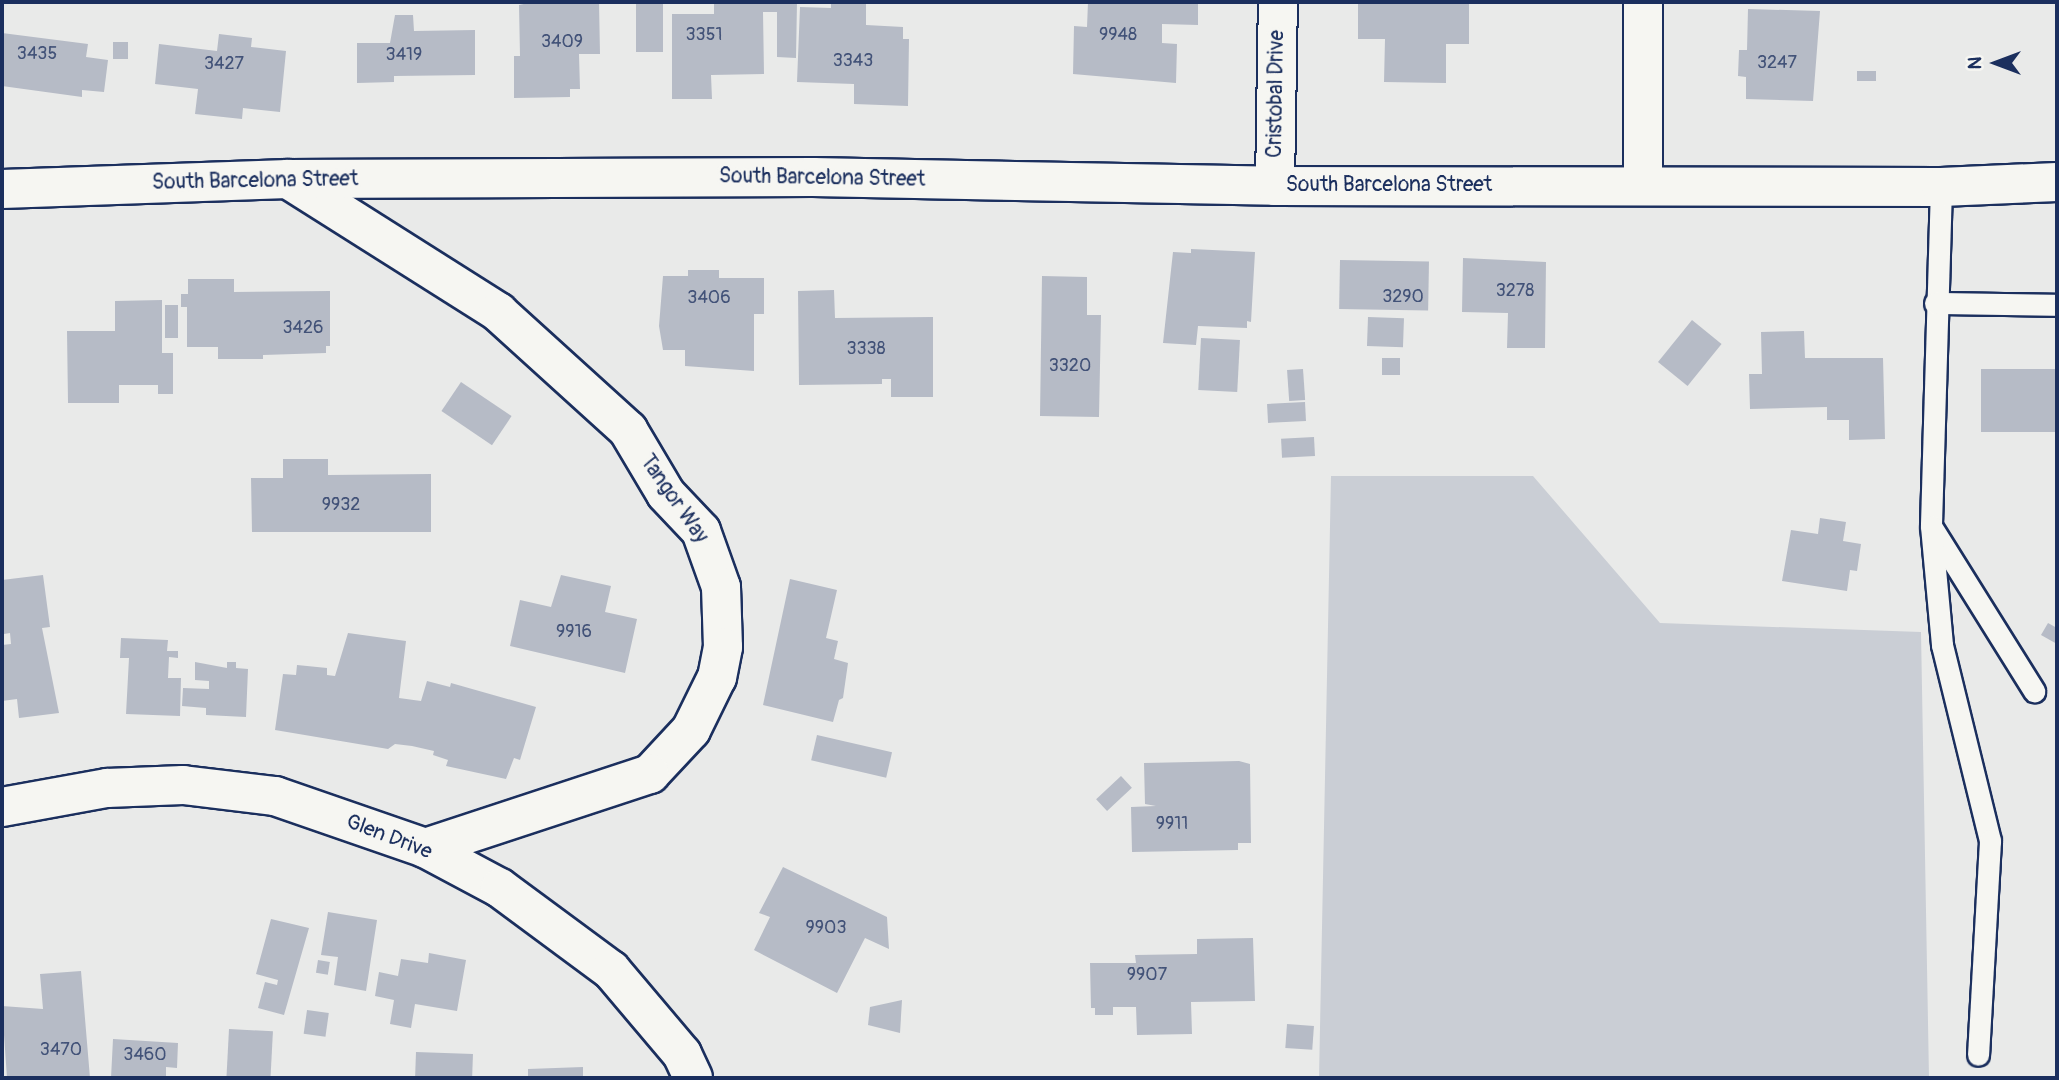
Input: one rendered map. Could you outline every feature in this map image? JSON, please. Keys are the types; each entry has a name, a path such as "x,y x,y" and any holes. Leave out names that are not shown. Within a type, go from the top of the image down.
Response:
{"street":[{"name":"Cristobal Drive","path":"1275,186 1278,2"},
{"path":"1643,2 1643,183"},
{"name":"South Barcelona Street","path":"2,188 288,179 813,177 1275,186 1643,183 1941,187 2057,182"},
{"name":"Tangor Way","path":"288,179 498,312 628,430 666,495 701,531 721,587 723,647 713,686 691,730 650,774 425,848"},
{"name":"Glen Drive","path":"2,807 107,788 183,785 275,796 425,848 500,888 611,970 682,1054 694,1078"}],"lane":[{"path":"1941,187 1935,303 1931,526 1942,645 1990,841 1978,1055"},
{"path":"1935,303 2057,305"},
{"path":"1931,526 2034,691"}],"shaded area":[{"path":"1331,476 1533,476 1660,623 1921,632 1929,1078 1319,1078"}],"building":[{"path":"533,2 599,2 600,54 579,54 580,89 570,89 570,97 514,98 514,56 520,56 519,5"},
{"path":"636,2 663,2 663,52 636,52"},
{"path":"714,2 797,2 796,58 777,57 777,12 763,12 764,74 711,75 712,99 672,99 672,14 714,14"},
{"path":"831,2 866,2 866,25 903,27 903,39 909,39 908,106 854,104 854,84 797,82 800,7 831,8"},
{"path":"1088,2 1198,2 1198,25 1162,24 1162,43 1177,44 1176,83 1073,74 1074,26 1087,27"},
{"path":"1358,2 1469,2 1469,44 1446,44 1446,83 1384,82 1385,39 1358,39"},
{"path":"1748,9 1820,11 1813,101 1746,99 1746,77 1738,76 1739,50 1747,50"},
{"path":"395,15 413,15 414,31 475,30 475,75 394,76 394,82 357,83 357,43 390,43"},
{"path":"2,33 88,44 86,57 108,60 104,92 82,90 82,97 2,86"},
{"path":"219,34 252,38 251,47 286,51 280,112 243,108 242,119 195,114 198,89 155,84 159,44 217,51"},
{"path":"113,42 128,42 128,59 113,59"},
{"path":"1857,71 1876,71 1876,81 1857,81"},
{"path":"1191,249 1255,252 1251,322 1247,321 1247,328 1198,326 1196,345 1163,343 1173,252 1191,253"},
{"path":"1463,258 1546,262 1545,348 1507,348 1508,313 1462,312"},
{"path":"1340,260 1429,262 1428,311 1339,309"},
{"path":"688,270 719,270 719,278 764,278 764,314 754,314 754,371 685,366 685,350 663,350 659,326 663,276 688,276"},
{"path":"1042,276 1087,277 1087,315 1101,315 1099,417 1040,416"},
{"path":"188,279 234,279 234,292 330,291 330,346 326,346 326,353 263,355 263,359 218,359 218,347 187,347 187,307 181,307 181,294 188,294"},
{"path":"834,290 835,318 933,317 933,397 891,397 891,379 882,379 882,384 799,385 798,291"},
{"path":"162,300 162,353 173,353 173,394 158,394 158,385 119,385 119,403 68,403 67,331 115,331 115,301"},
{"path":"165,305 178,305 178,338 165,338"},
{"path":"1368,317 1404,318 1403,347 1367,346"},
{"path":"1692,320 1722,344 1688,386 1658,362"},
{"path":"1804,331 1805,358 1883,358 1885,439 1849,440 1849,420 1827,420 1827,407 1750,409 1749,374 1762,374 1761,332"},
{"path":"1201,338 1240,340 1237,392 1198,390"},
{"path":"1382,358 1400,358 1400,375 1382,375"},
{"path":"1303,369 1305,400 1289,401 1287,370"},
{"path":"1981,369 2057,369 2057,432 1981,432"},
{"path":"461,382 512,416 492,445 441,411"},
{"path":"1305,402 1306,421 1268,423 1267,404"},
{"path":"1314,437 1315,456 1282,458 1281,439"},
{"path":"283,459 328,459 328,475 431,474 431,532 252,532 251,478 283,478"},
{"path":"1820,518 1846,522 1843,541 1861,544 1857,571 1850,570 1847,591 1782,581 1791,530 1818,534"},
{"path":"43,575 50,627 42,628 59,713 19,718 17,699 2,701 2,645 11,644 10,633 4,634 2,580"},
{"path":"561,575 611,586 605,612 637,619 625,673 510,646 520,600 551,607"},
{"path":"790,579 837,590 826,638 838,641 834,659 848,663 843,698 839,700 833,722 763,705"},
{"path":"2048,623 2057,628 2057,644 2041,635"},
{"path":"348,633 406,641 399,698 421,701 427,681 450,687 451,683 536,707 520,760 514,758 506,779 446,766 448,760 433,755 434,751 412,746 395,744 388,749 275,730 283,674 296,675 297,665 327,668 327,675 335,676"},
{"path":"121,638 168,640 167,651 178,651 178,658 169,657 168,678 181,678 180,716 126,714 129,658 120,658"},
{"path":"195,662 227,668 227,662 236,662 236,668 248,669 246,717 206,715 206,708 182,706 183,688 209,689 209,681 195,680"},
{"path":"817,735 892,752 886,778 811,760"},
{"path":"1239,761 1250,764 1251,843 1238,843 1238,850 1132,852 1131,807 1156,806 1145,804 1144,763"},
{"path":"1121,776 1132,788 1107,811 1096,799"},
{"path":"783,867 887,917 889,949 865,938 837,993 754,950 770,917 759,913"},
{"path":"328,912 377,920 366,991 334,985 338,957 321,955"},
{"path":"271,919 309,928 284,1015 258,1008 265,982 277,985 278,980 256,974"},
{"path":"1253,938 1255,1001 1191,1002 1192,1034 1137,1035 1136,1007 1113,1007 1113,1015 1095,1015 1095,1008 1091,1008 1090,963 1136,963 1135,955 1197,954 1197,939"},
{"path":"429,953 466,960 457,1011 415,1004 411,1028 390,1024 394,1000 375,996 379,972 398,976 401,959 428,963"},
{"path":"318,960 330,962 328,975 316,973"},
{"path":"81,971 90,1078 7,1078 2,1006 43,1009 40,974"},
{"path":"902,1000 900,1033 868,1025 870,1007"},
{"path":"307,1010 329,1013 325,1037 304,1034"},
{"path":"1287,1024 1314,1026 1312,1050 1285,1048"},
{"path":"229,1029 273,1031 270,1078 226,1078"},
{"path":"113,1039 178,1043 177,1068 166,1067 166,1078 111,1078"},
{"path":"416,1052 473,1054 472,1078 415,1078"},
{"path":"583,1067 583,1078 528,1078 528,1069"}]}
